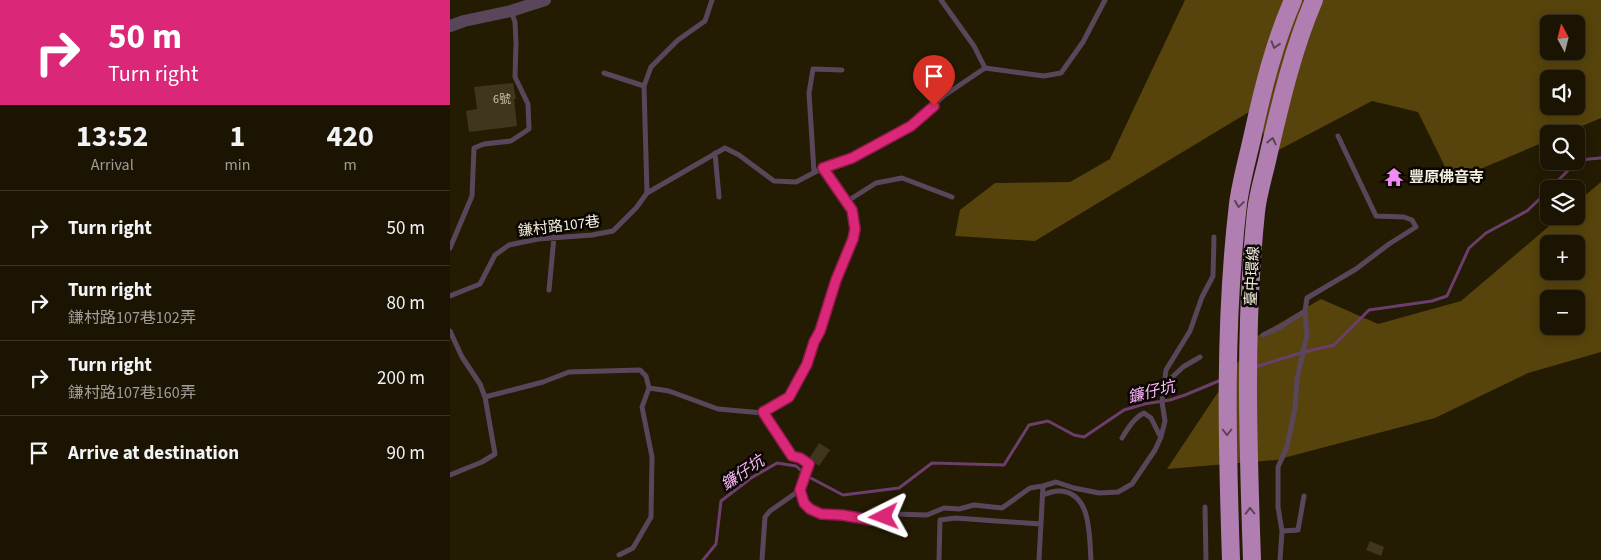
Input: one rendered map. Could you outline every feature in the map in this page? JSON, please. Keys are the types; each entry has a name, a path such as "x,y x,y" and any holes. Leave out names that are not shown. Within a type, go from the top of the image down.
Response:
{"highway":[{"name":"臺中環線","path":"1231,560 1227,438 1228,323 1238,203 1264,80 1279,32 1293,0"},
{"name":"臺中環線","path":"1252,560 1248,445 1250,292 1256,209 1284,86 1314,0"}],"street":[{"path":"450,26 464,21 511,11 545,0"}],"lane":[{"path":"647,193 644,86 651,67 678,40 706,21 712,0"},
{"path":"941,0 974,46 985,68"},
{"path":"719,197 715,153 725,148 740,155 774,182 796,182 823,168 852,158 911,126 945,95 985,68 1044,76 1062,73 1083,42 1104,0"},
{"path":"450,248 472,196 474,148 484,144 511,141 529,129 528,104 515,77 515,29 511,11"},
{"path":"814,172 809,93 813,69 842,70"},
{"path":"604,73 644,86"},
{"path":"1280,560 1282,531 1278,507 1278,467 1287,447 1295,408 1297,379 1306,336 1305,311 1307,298 1356,269 1389,244 1416,227 1412,220 1404,217 1376,216 1338,136"},
{"name":"鎌村路107巷","path":"450,296 480,284 495,255 509,245 554,237 613,232 636,208 647,193 715,153"},
{"path":"649,388 669,391 718,409 763,412 789,397 807,364 814,342 820,331 855,229 852,210 823,168"},
{"path":"846,202 876,183 902,178 952,197"},
{"path":"549,290 554,237"},
{"path":"800,490 804,503 810,509 821,514 842,515 871,520 896,514 927,515 944,508 959,509 974,505 1002,508 1030,488 1056,482 1099,493 1118,492 1132,484 1155,450 1160,437 1165,421 1162,402 1166,370 1190,331 1212,276 1214,237"},
{"path":"1263,334 1282,326 1305,311"},
{"path":"450,331 462,357 480,384 485,397 495,454 482,462 450,475"},
{"path":"1164,385 1183,367 1200,357"},
{"path":"485,397 543,382 569,372 640,370 646,376 649,388 642,407 652,457 651,517 633,548 619,555"},
{"path":"762,560 765,517 770,511 800,490 809,464 800,458 792,456 763,412"},
{"path":"1122,438 1129,426 1139,415 1144,413 1151,418 1160,437"},
{"path":"1038,560 1043,486"},
{"path":"1043,495 1057,491 1073,494 1081,501 1088,520 1091,560"},
{"path":"1282,531 1298,530 1304,496"},
{"path":"1205,507 1206,560"},
{"path":"939,560 940,520 956,518 1041,524"}],"shaded area":[{"path":"1185,0 1601,0 1601,118 1584,125 1540,125 1540,144 1452,181 1418,112 1372,101 1271,154 1254,109 1035,241 955,236 960,210 995,183 1070,182 1110,159"},
{"path":"1601,182 1601,352 1528,373 1435,418 1276,460 1167,469 1254,338 1321,299 1378,324 1461,301 1550,225 1585,225 1585,195"}],"building":[{"path":"513,83 516,99 514,99 517,126 469,132 466,111 477,109 474,87"},
{"path":"819,443 830,450 819,466 809,459"},
{"path":"1370,541 1384,547 1381,556 1366,550"}],"waterway":[{"name":"鐮仔坑","path":"1559,180 1578,160 1601,158"},
{"name":"鐮仔坑","path":"1255,367 1334,345 1369,310 1432,301 1447,296 1469,248 1486,233 1527,211 1540,199"},
{"name":"鐮仔坑","path":"703,560 716,544 721,501 751,478 777,463 796,466 807,476 843,495 899,488 932,463 1004,465 1029,425 1048,421 1074,435 1084,437 1124,410 1144,404 1170,400 1221,380"}],"place":[{"name":"豐原佛音寺","path":"1394,177"}],"route":[{"path":"884,517 871,520 842,515 821,514 810,509 804,503 800,490 809,464 800,458 792,456 763,412 789,397 807,364 814,342 820,331 836,280 853,239 855,229 852,210 823,168 852,158 911,126 934,106"}]}
